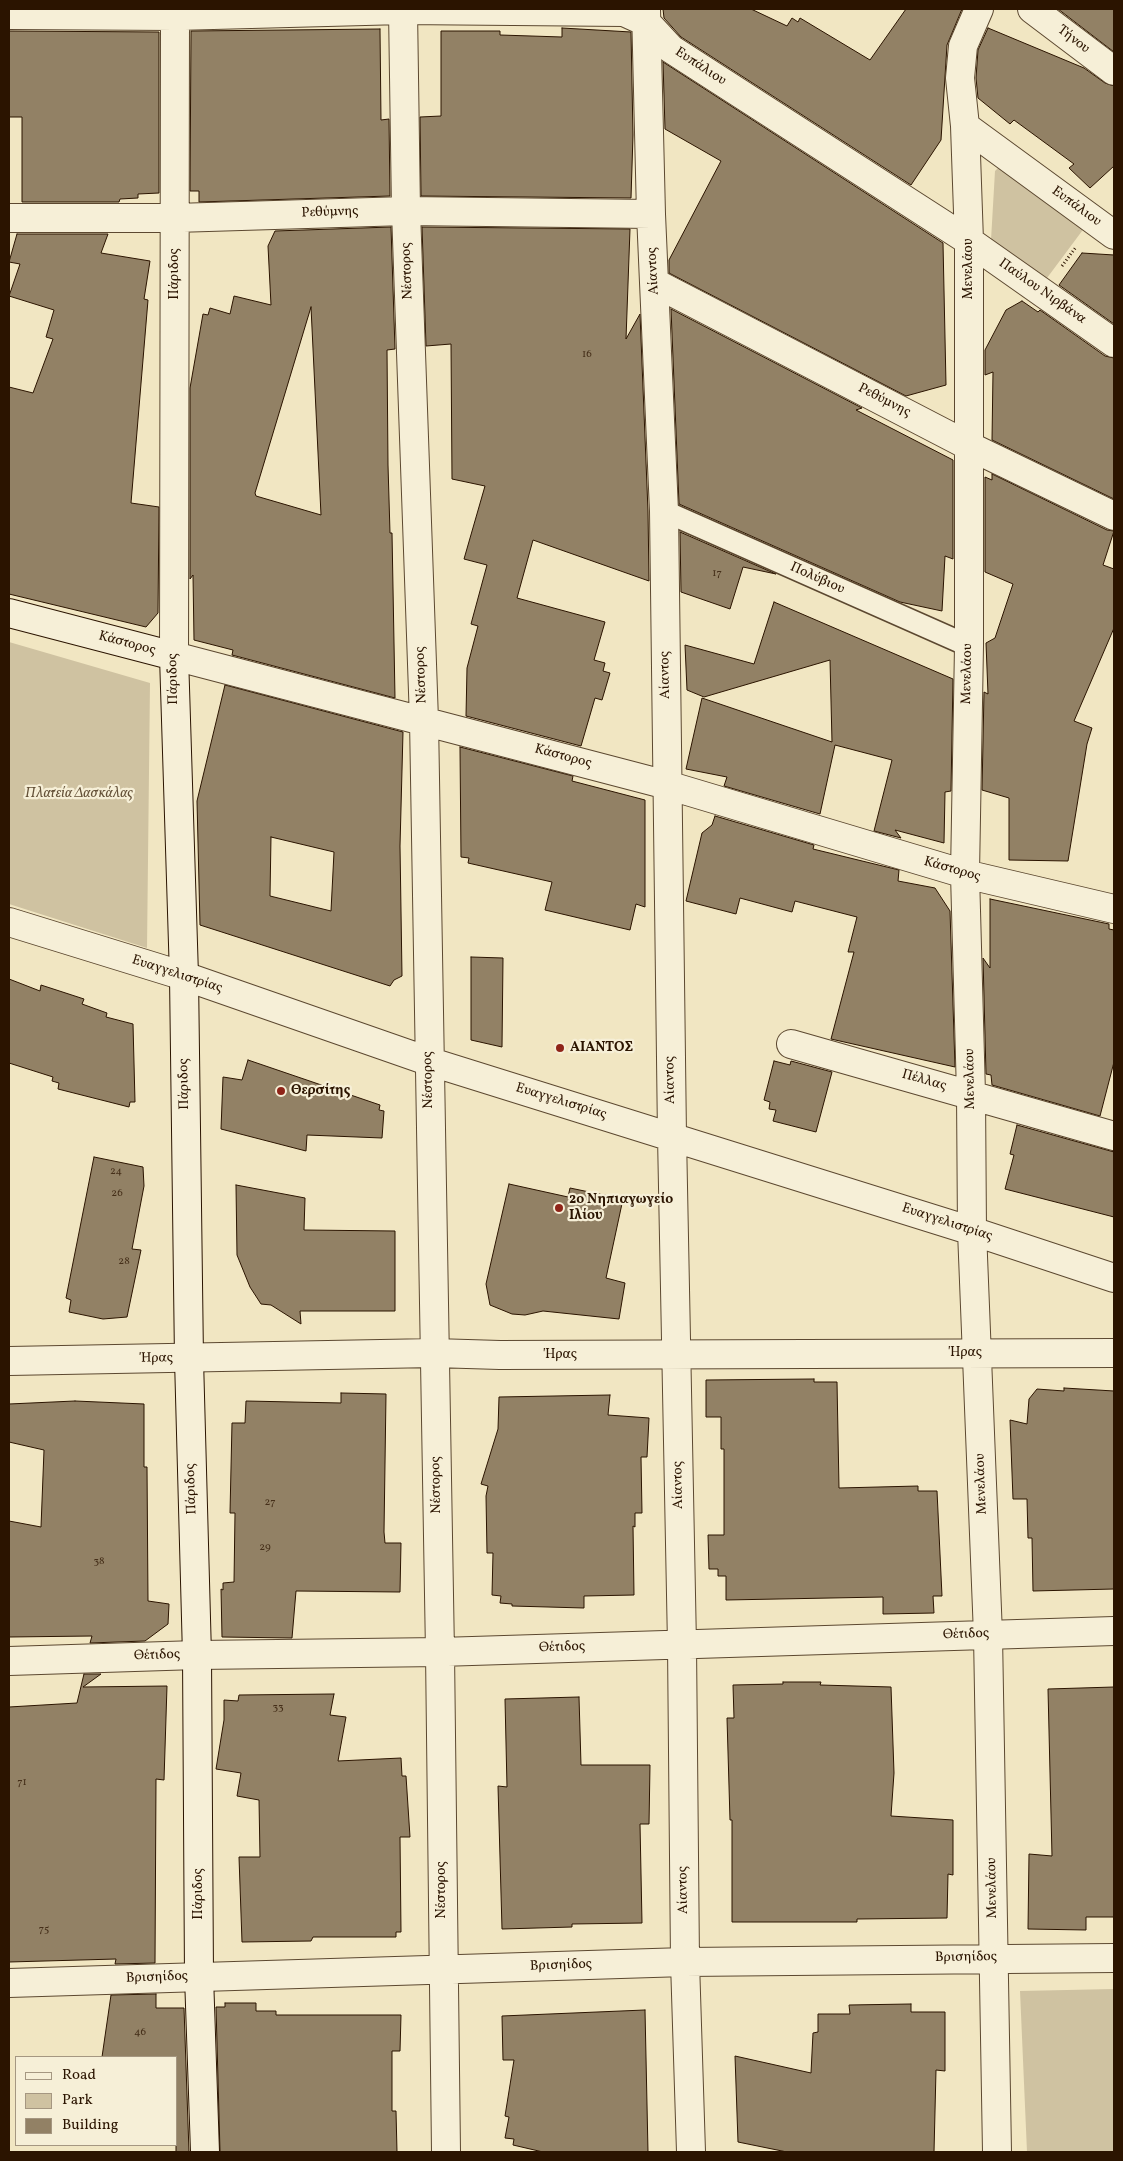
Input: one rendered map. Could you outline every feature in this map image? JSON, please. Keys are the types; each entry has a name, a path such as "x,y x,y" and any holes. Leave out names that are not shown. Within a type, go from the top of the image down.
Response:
{"street":[{"name":"Μενελάου","path":"979,9 963,46 960,78 965,126 969,241 969,646 966,874 972,1231 988,1635 997,2152"},
{"name":"Τήνου","path":"1032,9 1114,71"},
{"name":"Ευπάλιου","path":"9,14 175,16 403,10 624,12 646,15 671,49 969,241"},
{"name":"Νέστορος","path":"403,10 406,211 424,720 428,1061 440,1652 442,1971 446,2152"},
{"name":"Αίαντος","path":"646,15 651,214 664,511 672,1136 682,1644 685,1962 691,2152"},
{"name":"Πάριδος","path":"175,16 174,656 184,976 188,1359 197,1655 199,1976 205,2152"},
{"name":"Ευπάλιου","path":"965,126 1105,228"},
{"name":"Ρεθύμνης","path":"9,218 175,218 406,211 651,214"},
{"name":"Παύλου Νιρβάνα","path":"969,241 1114,343"},
{"name":"Ρεθύμνης","path":"655,283 969,446 1114,516"},
{"name":"Κάστορος","path":"9,613 667,785 966,874 1114,909"},
{"name":"Ευαγγελιστρίας","path":"9,922 184,976 428,1061 672,1136 1114,1278"},
{"name":"Πέλλας","path":"791,1044 1114,1136"},
{"name":"Ήρας","path":"9,1361 434,1353 500,1355 1114,1353"},
{"name":"Θέτιδος","path":"9,1661 197,1655 440,1652 1114,1631"},
{"name":"Βρισηίδος","path":"9,1983 685,1962 1114,1958"}],"lane":[{"name":"Πολύβιου","path":"664,511 969,646"}],"path":[{"path":"1043,292 1105,228"}],"green space":[{"path":"1000,166 1085,227 1047,278 995,245 991,240 995,171"},
{"name":"Πλατεία Δασκάλας","path":"9,642 150,683 147,948 9,904"},
{"path":"1114,1989 1114,2152 1027,2152 1020,1991"}],"building":[{"path":"663,9 751,9 787,26 792,18 798,22 800,18 870,60 906,9 962,9 947,45 941,140 911,185 681,37 664,18"},
{"path":"1058,9 1114,9 1114,52"},
{"path":"562,28 631,32 633,135 631,198 421,196 420,117 441,116 441,31 500,31 500,35 562,37"},
{"path":"988,28 1084,68 1105,83 1114,86 1114,166 1090,188 1069,168 1074,164 1014,120 1010,124 978,98 976,78 978,50"},
{"path":"380,29 381,120 389,119 390,196 199,202 199,191 190,191 191,31"},
{"path":"9,31 159,32 159,193 138,194 138,198 120,199 119,202 22,202 22,117 9,117"},
{"path":"663,62 943,243 946,385 906,396 669,273 669,260 721,161 665,129"},
{"path":"391,227 395,349 387,350 388,465 390,533 392,533 395,698 232,655 233,650 194,640 193,575 190,579 190,388 203,314 208,315 210,308 230,314 234,296 271,305 268,246 275,231","holes":["311,307 321,515 256,496 255,493"]},
{"path":"422,227 630,229 626,339 640,314 649,581 533,540 517,598 605,622 594,660 605,663 603,671 610,673 602,700 595,698 581,746 466,716 467,668 478,626 471,624 487,565 464,559 485,486 452,479 451,344 426,346"},
{"path":"17,234 108,234 101,253 150,261 144,299 148,300 131,503 159,507 158,613 146,627 9,594 9,387 33,393 53,339 46,337 54,310 9,296 20,264 9,262"},
{"path":"1082,253 1114,255 1114,324 1059,285"},
{"path":"1022,301 1038,312 1040,310 1105,356 1114,358 1114,499 992,440 993,372 985,375 985,350 1006,310"},
{"path":"671,309 862,408 856,410 953,460 953,559 945,556 942,611 900,602 679,504"},
{"path":"992,474 1107,530 1114,531 1103,565 1114,569 1114,628 1074,721 1092,728 1087,744 1068,861 1009,860 1009,798 982,790 984,692 988,694 986,643 995,638 1013,584 985,572 985,477 992,480"},
{"path":"680,532 776,574 743,567 730,609 681,592"},
{"path":"774,602 953,679 951,791 945,792 944,843 895,830 901,838 874,831 892,760 835,745 820,814 724,786 727,777 686,769 702,698 832,742 830,660 704,697 687,690 685,645 754,664"},
{"path":"225,685 403,732 400,846 402,976 394,980 390,986 200,925 197,801","holes":["271,837 334,852 331,911 270,896"]},
{"path":"460,747 573,776 572,781 645,800 645,907 636,904 630,930 545,910 552,882 468,863 469,858 461,857"},
{"path":"715,816 814,845 813,849 899,870 898,881 935,888 950,911 955,1067 831,1039 854,952 848,952 857,917 795,901 792,912 740,898 736,914 686,901 702,833 712,825"},
{"path":"990,899 1109,924 1109,929 1114,930 1114,1062 1100,1116 992,1085 991,1075 986,1074 983,958 990,968"},
{"path":"471,957 503,958 502,1047 471,1040"},
{"path":"9,979 40,991 41,985 84,999 82,1004 107,1013 106,1017 133,1024 135,1102 130,1102 129,1107 58,1089 59,1083 52,1081 53,1077 9,1063"},
{"name":"Θερσίτης","path":"248,1060 380,1105 379,1110 384,1111 382,1138 307,1135 306,1151 221,1129 223,1077 242,1080"},
{"path":"774,1061 790,1065 791,1061 832,1072 816,1132 773,1121 776,1110 769,1109 770,1102 764,1100"},
{"path":"1017,1125 1114,1152 1114,1217 1005,1189 1014,1155 1010,1154"},
{"path":"94,1157 143,1167 144,1186 132,1249 141,1250 127,1317 103,1319 69,1312 71,1300 66,1298"},
{"path":"509,1184 568,1197 570,1188 623,1199 606,1278 625,1283 619,1319 543,1311 525,1315 512,1314 490,1305 486,1284"},
{"path":"236,1185 305,1198 304,1230 395,1231 395,1311 300,1311 301,1324 271,1305 261,1304 250,1287 237,1255"},
{"path":"814,1379 814,1382 837,1382 839,1488 918,1486 918,1491 937,1491 942,1596 933,1596 934,1613 883,1614 883,1597 726,1600 726,1576 718,1576 718,1569 709,1569 708,1535 724,1535 724,1449 721,1449 721,1417 706,1417 706,1380"},
{"path":"1064,1388 1114,1391 1114,1589 1033,1591 1032,1538 1028,1538 1027,1499 1013,1499 1010,1420 1027,1424 1029,1399 1037,1389 1064,1391"},
{"path":"341,1393 386,1394 384,1532 385,1543 401,1543 400,1592 296,1591 292,1638 222,1637 221,1589 223,1590 223,1583 234,1582 235,1513 230,1513 232,1423 245,1423 246,1401 341,1403"},
{"path":"610,1395 608,1415 649,1418 647,1457 641,1457 642,1513 635,1513 635,1527 633,1526 634,1595 584,1596 584,1608 512,1606 512,1604 500,1603 501,1596 492,1595 493,1553 487,1553 486,1496 488,1486 481,1484 498,1429 499,1397"},
{"path":"75,1401 144,1404 144,1467 147,1467 148,1601 169,1604 168,1624 145,1641 90,1643 92,1636 9,1637 9,1521 41,1527 44,1450 9,1442 9,1404"},
{"path":"84,1674 101,1674 83,1687 167,1686 164,1780 156,1779 155,1963 115,1964 116,1959 9,1962 9,1707 77,1703"},
{"path":"783,1682 821,1682 820,1685 891,1687 894,1773 891,1816 953,1820 953,1875 948,1874 947,1918 857,1919 857,1922 732,1922 732,1820 730,1820 727,1718 734,1718 733,1685 783,1684"},
{"path":"1114,1687 1114,1917 1086,1917 1086,1930 1028,1929 1029,1854 1052,1856 1048,1689"},
{"path":"334,1694 330,1715 346,1717 338,1761 401,1758 402,1776 406,1776 410,1837 400,1837 401,1932 396,1932 396,1937 313,1937 311,1941 242,1942 239,1857 260,1857 259,1800 237,1796 241,1773 216,1769 224,1720 224,1700 238,1701 239,1695"},
{"path":"579,1697 581,1765 650,1765 649,1824 640,1824 642,1923 572,1924 572,1927 502,1929 498,1786 507,1787 505,1699"},
{"path":"156,1994 156,2008 184,2008 189,2152 176,2152 176,2146 178,2146 178,2056 102,2056 111,1995"},
{"path":"225,2003 256,2003 256,2011 276,2011 276,2015 401,2015 400,2051 392,2051 392,2111 396,2111 397,2152 220,2152 216,2007 225,2007"},
{"path":"911,2004 911,2012 945,2012 945,2071 936,2070 934,2152 787,2152 738,2142 735,2056 811,2073 813,2033 818,2032 818,2014 850,2014 849,2005"},
{"path":"645,2010 648,2152 543,2152 513,2145 514,2139 505,2138 509,2117 505,2116 514,2060 503,2060 502,2016"}],"place":[{"name":"ΑΙΑΝΤΟΣ","path":"560,1048"},
{"name":"Θερσίτης","path":"281,1091"},
{"name":"2ο Νηπιαγωγείο Ιλίου","path":"559,1208"}]}
